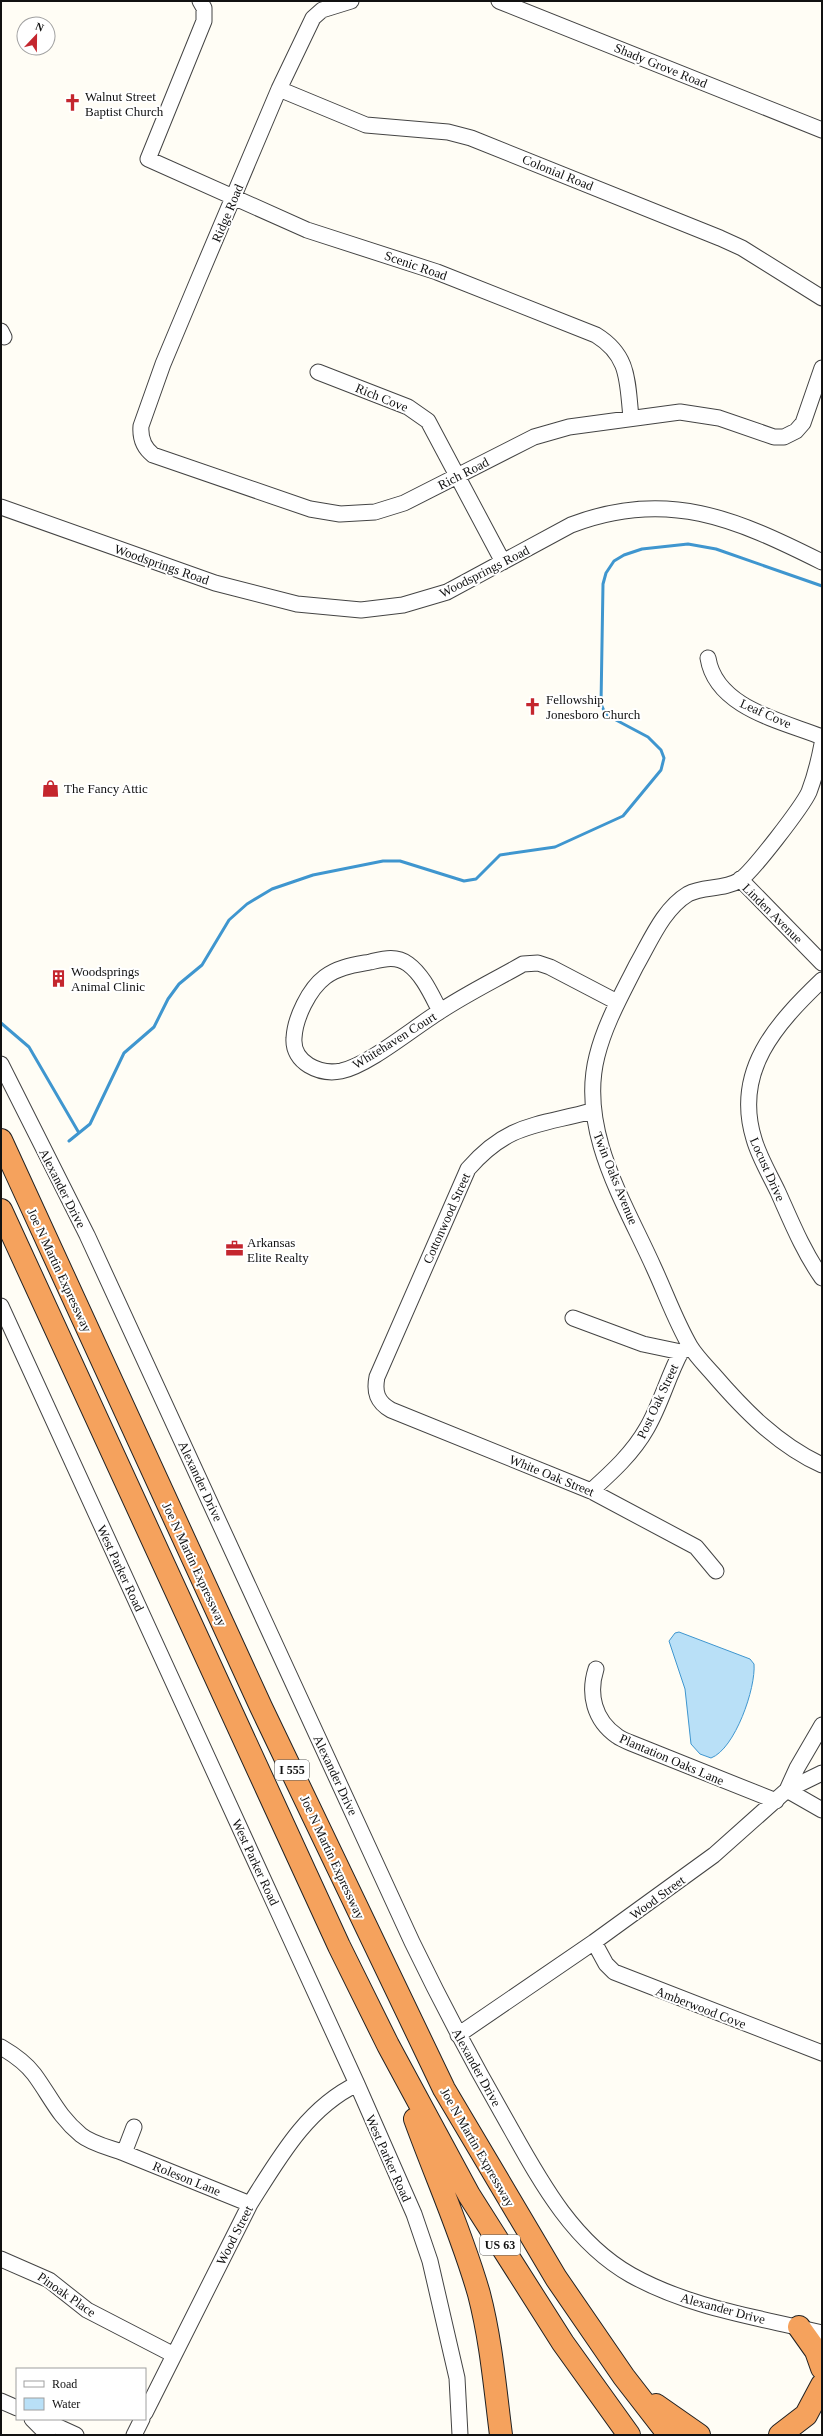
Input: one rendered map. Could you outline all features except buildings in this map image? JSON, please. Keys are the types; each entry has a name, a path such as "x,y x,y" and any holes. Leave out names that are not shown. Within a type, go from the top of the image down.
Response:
{"highway":[{"name":"Joe N Martin Expressway","path":"1,1140 261,1707 444,2089 556,2278 624,2377 669,2435"},
{"name":"I 555","path":"1,1210 333,1932 388,2045"},
{"name":"US 63","path":"388,2045 468,2258 477,2288 491,2355 501,2435"},
{"name":"US 63","path":"388,2045 468,2195 514,2270 563,2343 630,2435"},
{"path":"799,2327 816,2351 822,2368"},
{"path":"624,2377 665,2413 699,2435"},
{"path":"780,2435 806,2415 822,2385"}],"street":[{"name":"Scenic Road","path":"200,1 204,8 204,21 148,159 307,230 437,272 596,335 615,350 623,363 631,417"},
{"name":"Shady Grove Road","path":"499,1 822,130"},
{"name":"Ridge Road","path":"144,444 141,437 141,426 163,364 279,89 313,18 322,10 347,2"},
{"name":"Colonial Road","path":"279,89 366,124 448,132 471,138 742,248 822,298"},
{"name":"Rich Road","path":"144,444 148,451 159,458 310,509 340,514 375,512 394,507 534,437 570,427 670,412 690,412 719,418 774,437 791,434 803,423 822,368"},
{"name":"Rich Cove","path":"318,372 408,407 419,413 434,431 503,562"},
{"name":"Woodsprings Road","path":"1,507 215,583 297,604 332,609 360,610 410,602 447,592 571,525 591,518 625,510 686,510 712,514 760,531 818,560"},
{"name":"Leaf Cove","path":"708,658 713,674 720,685 735,700 822,737"},
{"name":"Twin Oaks Avenue","path":"822,744 816,773 808,794 762,856 740,880 722,887 690,893 678,902 652,937 617,1002 605,1029 596,1059 592,1111 597,1134 616,1183 686,1349 736,1401 761,1424 792,1449 822,1465"},
{"name":"Linden Avenue","path":"740,880 822,963"},
{"name":"Whitehaven Court","path":"440,1011 419,974 407,963 397,958 386,958 337,969 324,978 312,990 297,1023 294,1038 295,1050 308,1065 319,1071 331,1073 347,1070 363,1062 440,1011 523,964 538,963 559,970 617,1002"},
{"name":"Locust Drive","path":"822,980 790,1011 762,1052 751,1079 748,1108 754,1141 807,1255 822,1278"},
{"name":"Alexander Drive","path":"1,1064 87,1235 412,1942 458,2035 557,2207 579,2233 602,2254 630,2275 685,2300 822,2333"},
{"name":"Cottonwood Street","path":"378,1397 375,1387 377,1377 468,1169 484,1151 500,1138 519,1128 592,1111"},
{"name":"West Parker Road","path":"1,1306 357,2084 414,2214 430,2261 457,2378 460,2435"},
{"path":"573,1318 643,1344 686,1349"},
{"name":"Post Oak Street","path":"591,1491 625,1458 643,1434 686,1349"},
{"name":"White Oak Street","path":"378,1397 382,1404 391,1410 591,1491 696,1547 716,1570"},
{"name":"Plantation Oaks Lane","path":"596,1669 592,1689 596,1709 603,1724 616,1736 776,1801"},
{"name":"Wood Street","path":"458,2035 594,1942 714,1855 787,1790 822,1725"},
{"path":"804,1757 822,1766"},
{"path":"787,1790 822,1773"},
{"path":"787,1790 822,1810"},
{"name":"Amberwood Cove","path":"594,1942 606,1964 614,1972 822,2053"},
{"name":"Roleson Lane","path":"1,2047 19,2058 34,2073 51,2103 72,2127 83,2136 250,2204"},
{"name":"Wood Street","path":"146,2411 250,2204 285,2150 309,2120 334,2097 357,2084"},
{"path":"124,2153 134,2127"},
{"name":"Pinoak Place","path":"1,2259 50,2280 86,2310 174,2355"},
{"path":"1,2401 16,2408"},
{"path":"33,2420 48,2435"},
{"path":"43,2420 76,2435"},
{"path":"134,2435 142,2420"}],"water":[{"path":"679,1632 750,1659 754,1664 752,1688 736,1731 720,1752 711,1758 700,1754 691,1744 685,1689 669,1641 675,1633"}],"waterway":[{"path":"69,1141 90,1124 124,1053 154,1027 168,999 179,984 202,965 229,920 247,904 272,889 313,875 383,861 400,861 464,881 476,879 500,855 555,847 623,816 661,770 664,758 661,750 648,737 605,713 601,704 603,584 606,573 614,561 624,555 642,549 688,544 716,549 822,586"},
{"path":"1,1023 29,1047 79,1133"}],"place":[{"name":"Walnut Street Baptist Church","path":"72,103"},
{"name":"Fellowship Jonesboro Church","path":"533,706"},
{"name":"The Fancy Attic","path":"51,788"},
{"name":"Woodsprings Animal Clinic","path":"58,978"},
{"name":"Arkansas Elite Realty","path":"234,1249"}]}
